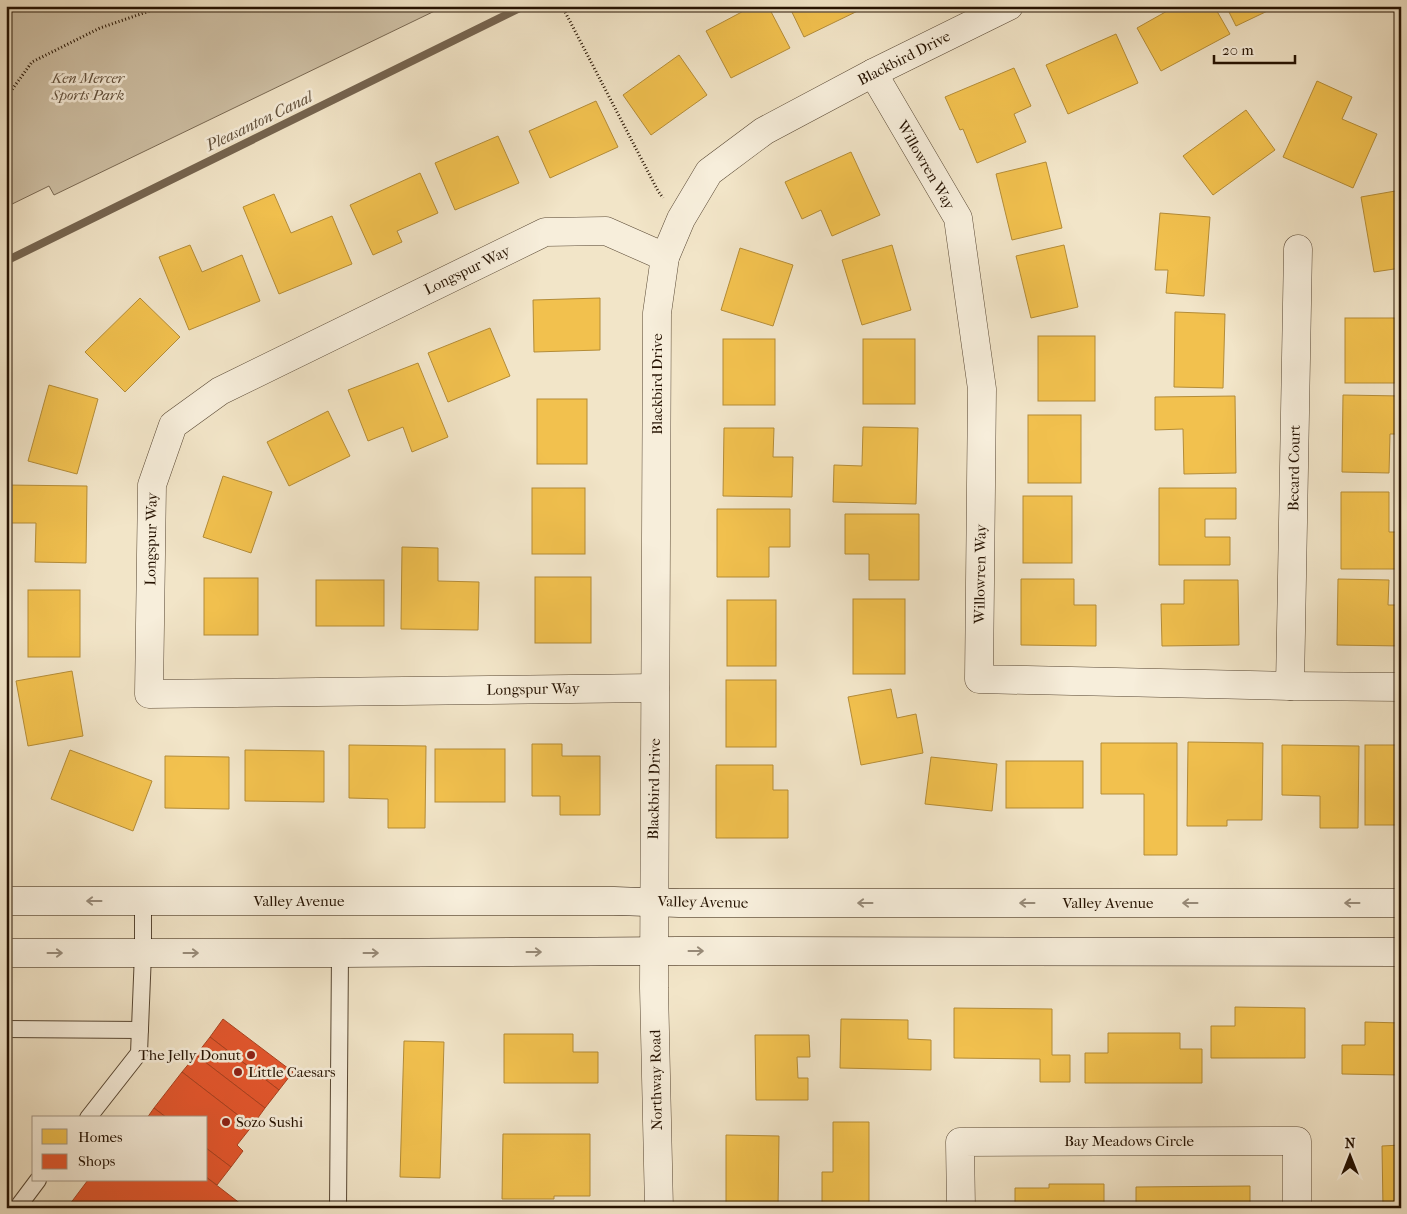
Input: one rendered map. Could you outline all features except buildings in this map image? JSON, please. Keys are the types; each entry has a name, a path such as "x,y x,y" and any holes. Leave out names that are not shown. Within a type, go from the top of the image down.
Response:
{"street":[{"name":"Blackbird Drive","path":"654,952 657,313 665,258 681,219 709,172 764,131 873,73 1009,6"},
{"name":"Willowren Way","path":"873,73 958,218 982,389 979,679 1401,687"},
{"name":"Longspur Way","path":"655,688 149,694 152,485 173,425 220,391 545,232 606,231 665,258"},
{"name":"Becard Court","path":"1290,686 1298,249"},
{"name":"Valley Avenue","path":"6,901 1401,903"},
{"name":"Northway Road","path":"654,952 659,1208"},
{"path":"6,953 1401,952"},
{"name":"Bay Meadows Circle","path":"961,1208 960,1142 1297,1141 1297,1208"}],"lane":[{"path":"90,1116 139,1053 143,901"},
{"path":"338,1208 340,953"},
{"path":"6,1029 140,1030"},
{"path":"17,1208 36,1182"}],"path":[{"path":"6,98 32,62 100,28 164,6"},
{"path":"562,6 658,191 681,219"}],"green space":[{"name":"Ken Mercer Sports Park","path":"6,6 445,6 54,195 49,186 6,207"}],"waterway":[{"name":"Pleasanton Canal","path":"6,261 524,6"}],"place":[{"name":"The Jelly Donut","path":"251,1055"},
{"name":"Little Caesars","path":"238,1072"},
{"name":"Sozo Sushi","path":"226,1122"}]}
